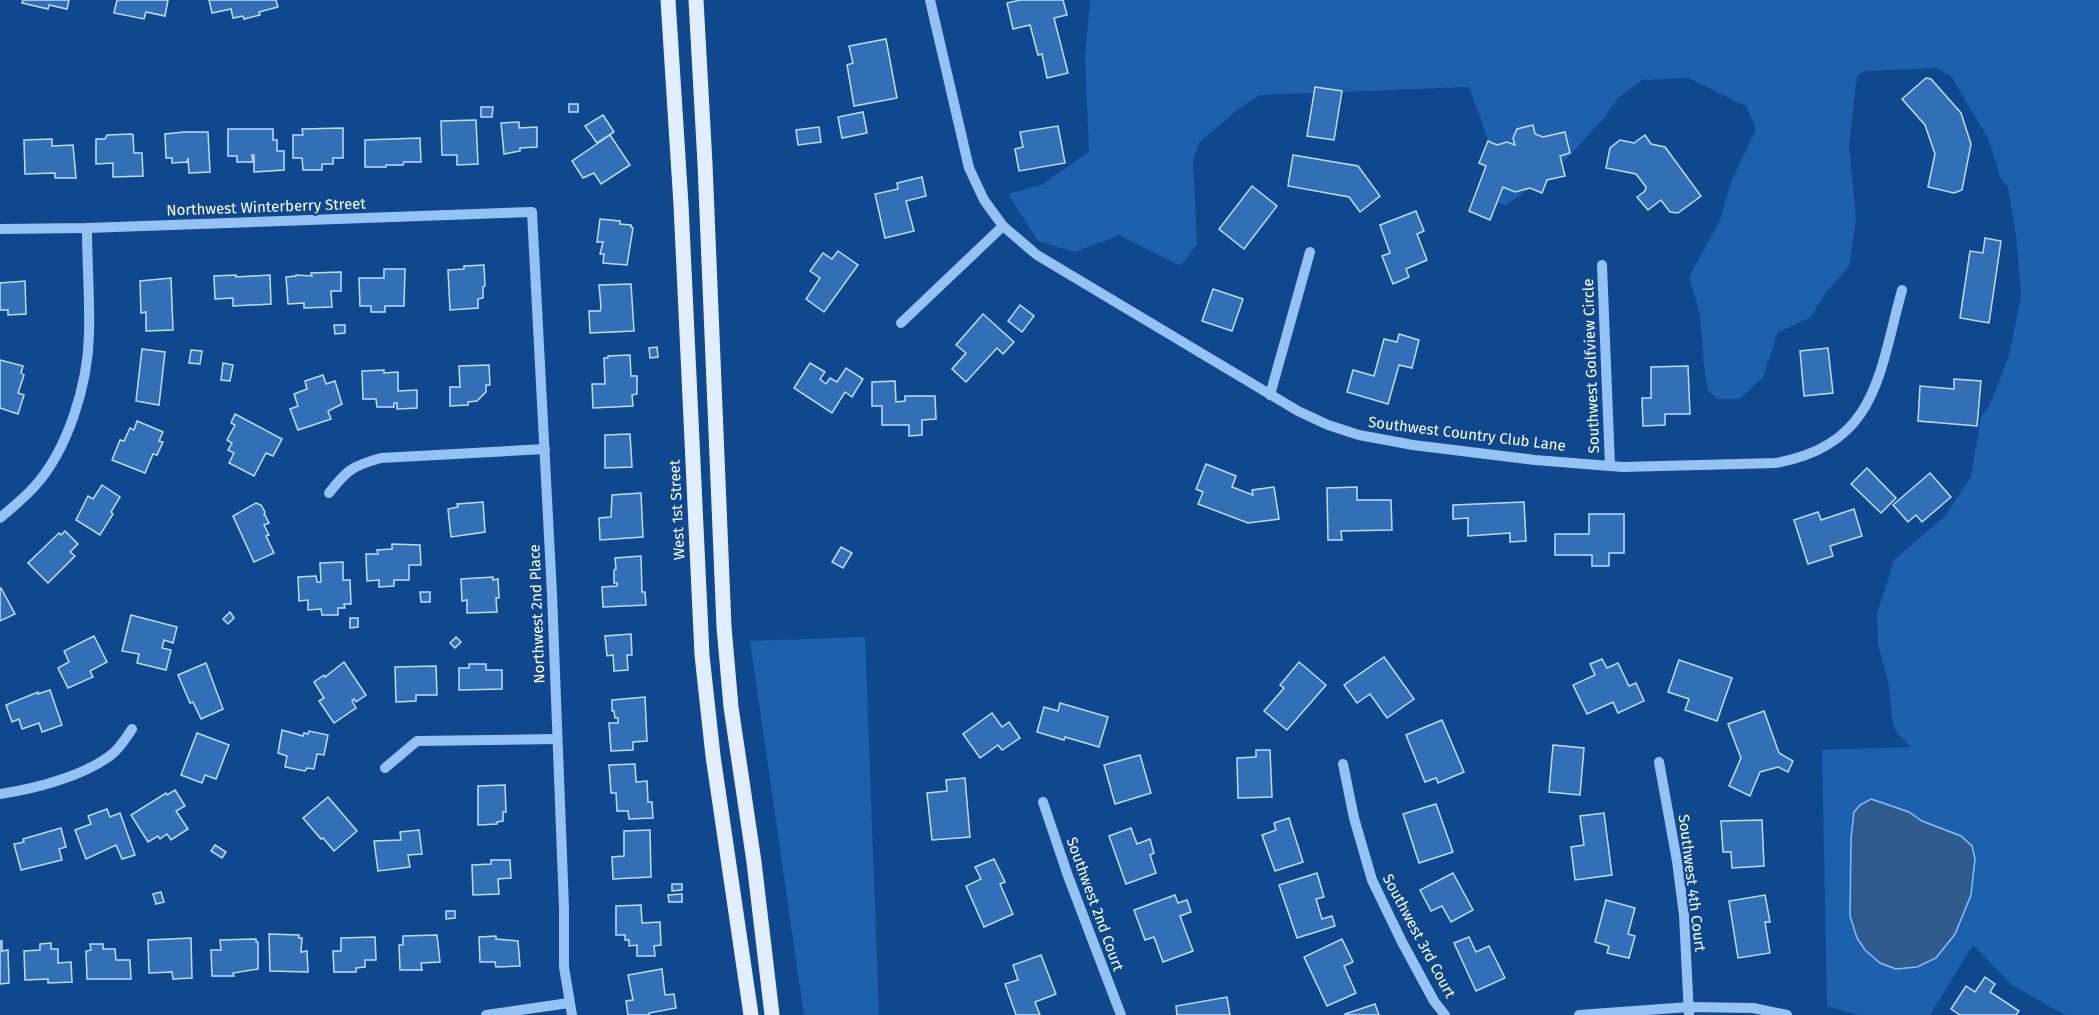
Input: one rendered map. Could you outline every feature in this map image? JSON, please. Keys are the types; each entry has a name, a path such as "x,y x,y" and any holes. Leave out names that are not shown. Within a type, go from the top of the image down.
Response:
{"main road":[{"name":"West 1st Street","path":"668,0 681,205 702,655 710,735 751,1015"},
{"path":"696,0 724,627 731,707 752,850 772,1015"}],"street":[{"name":"Southwest Country Club Lane","path":"930,0 969,168 984,200 1003,226 1037,255 1270,395 1318,421 1359,435 1536,460 1610,466 1677,467 1776,463 1799,459 1832,444 1858,420 1873,394 1902,290"},
{"name":"Northwest Winterberry Street","path":"0,230 532,212"},
{"name":"Northwest 2nd Place","path":"532,212 552,594 564,908 564,967 572,1015"},
{"path":"901,323 1003,226"},
{"path":"0,518 35,486 64,442 81,391 89,336 87,228"},
{"path":"1270,395 1310,252"},
{"name":"Southwest Golfview Circle","path":"1602,265 1610,466"},
{"path":"329,493 344,474 363,463 381,458 545,449"},
{"path":"0,794 72,775 96,765 112,754 132,729"},
{"path":"385,768 417,741 556,739"},
{"name":"Southwest 4th Court","path":"1659,762 1684,915 1689,1011"},
{"name":"Southwest 3rd Court","path":"1343,764 1354,818 1372,880 1402,942 1444,1015"},
{"name":"Southwest 2nd Court","path":"1043,802 1068,876 1121,1015"},
{"path":"486,1015 569,1003"},
{"path":"1580,1015 1753,1008 1787,1015"}],"shaded area":[{"path":"1090,0 2099,0 2099,1015 2065,1015 2012,985 1973,945 1930,1015 1858,1015 1827,1006 1822,750 1911,747 1896,732 1892,718 1889,685 1878,645 1877,614 1894,560 1945,516 1971,476 1981,417 1989,406 2009,356 2021,295 2016,235 2008,188 2000,177 1989,140 1951,76 1936,68 1865,71 1857,76 1849,145 1856,220 1849,267 1826,292 1810,318 1778,332 1763,377 1740,399 1718,399 1708,391 1700,315 1689,277 1720,220 1731,182 1756,129 1746,106 1689,78 1642,80 1618,98 1603,119 1557,169 1506,205 1492,201 1493,154 1469,87 1260,95 1236,111 1200,142 1193,159 1197,244 1181,266 1119,235 1075,252 1038,241 1008,194 1041,185 1089,152 1085,57"},
{"path":"865,637 879,1015 804,1015 750,641"},
{"path":"1871,799 1909,812 1922,821 1961,836 1972,846 1975,859 1971,895 1955,934 1936,958 1917,967 1896,969 1880,963 1865,950 1857,938 1850,916 1851,839 1854,812 1860,805"}],"building":[{"path":"23,0 69,0 67,9 49,5 48,9 22,3"},
{"path":"117,0 168,0 165,16 146,12 144,19 114,13"},
{"path":"209,0 276,0 278,7 244,19 243,16 233,18 231,9 212,13"},
{"path":"1020,0 1063,0 1067,15 1054,18 1068,73 1047,78 1042,54 1038,55 1030,25 1013,29 1007,3"},
{"path":"886,39 897,98 854,106 847,65 853,63 849,46"},
{"path":"1926,78 1931,79 1961,113 1971,144 1962,190 1954,193 1928,187 1935,154 1925,125 1902,99"},
{"path":"1315,87 1342,91 1334,140 1307,136"},
{"path":"569,104 578,104 578,112 569,112"},
{"path":"481,107 493,107 492,117 481,117"},
{"path":"863,112 867,133 842,138 838,117"},
{"path":"603,115 614,132 597,143 585,126"},
{"path":"476,120 478,164 457,165 457,155 442,155 441,121"},
{"path":"519,122 519,128 537,127 537,147 520,148 520,151 504,154 501,123"},
{"path":"1533,125 1535,134 1543,137 1565,132 1570,153 1560,156 1565,176 1547,180 1542,193 1530,188 1515,192 1503,187 1490,220 1469,211 1486,166 1479,163 1488,141 1497,145 1507,142 1515,145 1513,138 1517,129"},
{"path":"1058,126 1065,163 1019,171 1015,149 1023,147 1020,132"},
{"path":"819,127 821,142 798,145 796,130"},
{"path":"343,128 343,158 333,158 333,164 322,164 322,170 303,170 302,158 293,158 293,135 303,135 302,129"},
{"path":"228,129 273,129 273,140 277,140 277,151 284,151 284,170 254,172 254,155 252,155 253,162 237,162 237,156 228,156"},
{"path":"208,132 210,172 189,173 188,158 187,162 172,163 172,158 166,158 165,134"},
{"path":"107,135 133,135 134,153 142,153 143,176 113,177 113,163 96,164 96,139 105,139"},
{"path":"610,135 630,165 601,184 594,173 583,178 572,161"},
{"path":"1645,135 1651,144 1665,147 1701,196 1678,213 1670,212 1661,200 1648,210 1637,197 1645,191 1646,187 1636,174 1606,168 1610,148 1620,140 1634,143"},
{"path":"420,138 421,162 404,162 403,165 386,165 386,167 365,167 365,140"},
{"path":"52,139 52,146 73,145 76,178 55,178 55,173 25,174 24,140"},
{"path":"1293,155 1358,166 1380,196 1360,212 1349,197 1288,186"},
{"path":"922,177 926,196 906,201 914,231 885,238 875,194 898,189 897,183"},
{"path":"1252,186 1277,206 1244,249 1219,229"},
{"path":"1416,211 1424,231 1417,234 1427,260 1406,269 1409,277 1393,284 1382,256 1390,253 1380,225"},
{"path":"600,219 620,221 620,224 631,225 633,228 627,265 603,263 604,254 600,254 603,242 597,242"},
{"path":"1985,238 2001,241 1989,323 1960,318 1970,251 1983,253"},
{"path":"838,251 858,265 824,312 806,299 820,278 810,271 823,253 832,259"},
{"path":"484,265 485,286 483,287 483,298 478,299 478,308 450,310 448,270"},
{"path":"384,269 405,269 404,306 385,306 385,312 371,312 371,306 360,306 359,278 384,278"},
{"path":"341,272 341,291 331,291 332,307 304,308 304,303 288,304 286,277"},
{"path":"236,275 236,277 270,275 271,304 233,306 233,298 215,299 214,276"},
{"path":"171,278 173,330 146,331 146,312 141,313 140,281"},
{"path":"25,281 26,314 8,315 8,310 0,310 0,283"},
{"path":"631,284 634,331 590,333 589,311 600,311 601,307 599,285"},
{"path":"1213,289 1243,299 1232,331 1202,321"},
{"path":"1020,305 1034,316 1022,332 1008,321"},
{"path":"983,314 1014,342 1003,354 997,348 966,382 952,369 966,353 956,345"},
{"path":"334,325 345,325 345,333 335,334"},
{"path":"1399,334 1419,340 1412,368 1399,365 1388,404 1347,392 1353,370 1374,376 1384,339 1397,342"},
{"path":"657,347 658,357 650,358 649,348"},
{"path":"1828,348 1833,393 1804,396 1800,351"},
{"path":"142,349 165,352 159,405 136,401"},
{"path":"191,350 202,351 200,364 189,363"},
{"path":"630,355 631,376 637,376 637,394 632,395 633,406 593,408 592,384 605,384 604,358"},
{"path":"0,360 23,366 21,373 24,375 18,393 24,395 18,414 0,408"},
{"path":"223,363 233,365 230,381 221,380"},
{"path":"810,363 825,372 820,379 826,384 830,378 837,382 846,368 863,379 852,397 845,392 832,413 794,388"},
{"path":"489,365 490,385 486,385 486,392 477,401 468,402 468,405 450,406 450,387 460,387 459,366"},
{"path":"1688,366 1690,414 1665,414 1665,425 1643,426 1642,398 1651,398 1651,367"},
{"path":"384,370 384,373 398,372 398,391 417,390 417,408 397,409 397,403 394,403 394,407 377,407 376,399 363,399 362,371"},
{"path":"323,375 326,384 335,381 342,404 328,411 331,419 298,430 290,409 298,406 294,394 307,389 305,381"},
{"path":"1954,379 1981,381 1977,426 1918,421 1920,386 1954,389"},
{"path":"895,381 896,402 905,401 905,396 935,396 936,419 922,420 922,435 909,436 909,425 882,425 882,406 872,406 872,382"},
{"path":"235,414 282,439 273,456 266,453 254,476 229,463 234,453 228,450 232,443 227,440 235,425 231,423"},
{"path":"137,421 163,432 159,441 163,442 157,455 153,454 145,473 112,460 120,440 124,441 130,428 134,430"},
{"path":"630,434 632,467 605,468 605,435"},
{"path":"1206,464 1236,476 1232,487 1253,495 1252,490 1274,487 1279,519 1248,523 1198,504 1203,492 1196,489"},
{"path":"1867,468 1896,498 1881,513 1851,484"},
{"path":"1930,473 1951,497 1922,522 1916,515 1908,522 1893,505"},
{"path":"102,485 120,497 100,535 76,520 88,496 93,499"},
{"path":"1357,487 1357,500 1391,500 1392,530 1341,531 1342,540 1328,540 1327,488"},
{"path":"641,493 643,537 600,540 599,518 611,517 612,495"},
{"path":"483,502 485,532 451,537 448,509 458,507 457,504"},
{"path":"1524,502 1526,541 1510,542 1510,533 1468,536 1468,518 1453,519 1453,505"},
{"path":"256,503 261,505 269,523 264,525 269,535 266,536 274,553 254,562 233,516"},
{"path":"1854,509 1862,536 1830,546 1833,556 1808,564 1794,520 1818,512 1821,520"},
{"path":"1589,514 1624,514 1624,553 1609,553 1609,566 1592,566 1592,555 1555,555 1555,534 1589,534"},
{"path":"65,531 78,544 70,552 75,556 48,583 28,563 59,533 61,535"},
{"path":"392,544 420,545 421,565 409,565 409,580 394,580 394,586 379,587 379,580 367,581 366,554 378,554 377,550 392,549"},
{"path":"841,547 852,553 843,568 832,562"},
{"path":"641,556 642,592 645,592 646,605 603,607 602,587 617,586 617,583 614,583 615,558"},
{"path":"343,562 343,580 350,580 351,604 344,604 345,608 338,608 338,615 322,615 321,609 308,610 308,600 299,601 298,577 316,576 317,582 321,582 320,563"},
{"path":"493,577 493,580 498,579 497,612 467,613 467,600 462,601 461,579"},
{"path":"0,589 15,614 0,621"},
{"path":"420,592 430,592 430,602 421,602"},
{"path":"230,612 234,618 228,624 223,619"},
{"path":"131,615 177,627 173,643 164,640 162,648 171,650 166,670 137,663 139,654 122,651"},
{"path":"350,618 358,618 358,627 350,628"},
{"path":"631,634 632,655 627,655 628,670 614,671 613,655 607,656 605,636"},
{"path":"94,636 107,662 90,671 93,677 68,688 58,668 69,662 64,651"},
{"path":"456,637 461,642 455,648 450,643"},
{"path":"1384,657 1414,699 1387,718 1370,694 1357,703 1344,685"},
{"path":"1602,659 1607,668 1618,663 1629,686 1636,683 1644,701 1618,713 1613,702 1587,714 1573,685 1595,675 1590,664"},
{"path":"1679,660 1732,678 1717,721 1685,710 1689,699 1668,692"},
{"path":"344,662 366,695 356,702 354,699 352,701 356,708 334,723 319,701 324,698 314,682 324,675 325,677"},
{"path":"1299,662 1326,685 1287,730 1264,711 1284,688 1280,685"},
{"path":"206,663 223,709 201,719 193,702 190,703 178,675"},
{"path":"469,664 486,664 486,670 502,670 502,689 459,690 459,668 469,668"},
{"path":"436,666 437,695 416,695 416,701 396,702 395,667"},
{"path":"50,690 62,725 42,732 39,723 22,729 19,719 12,722 6,705 38,692 38,694"},
{"path":"645,697 647,741 633,742 633,750 611,751 609,723 618,723 618,718 615,718 614,711 612,711 612,700"},
{"path":"1060,703 1108,717 1099,747 1037,732 1044,707 1058,711"},
{"path":"1764,711 1779,753 1793,761 1788,772 1778,767 1760,772 1750,796 1729,786 1741,758 1728,724"},
{"path":"992,713 1002,727 1009,722 1020,738 1002,750 998,745 980,758 963,734"},
{"path":"1442,720 1464,772 1438,783 1436,778 1425,782 1406,735"},
{"path":"282,730 303,736 309,731 328,735 324,755 317,754 314,769 307,768 305,771 285,767 287,756 278,753"},
{"path":"197,733 229,745 216,779 205,775 202,783 181,775"},
{"path":"1553,745 1584,748 1580,795 1549,792"},
{"path":"1256,750 1270,750 1272,797 1238,798 1237,758 1256,757"},
{"path":"1140,755 1151,793 1115,804 1104,765"},
{"path":"635,764 636,782 647,781 648,802 652,802 653,818 629,819 628,811 617,811 616,793 611,793 609,765"},
{"path":"965,778 970,837 932,840 927,793 947,791 946,780"},
{"path":"505,785 506,812 503,812 503,821 497,824 478,825 478,786"},
{"path":"175,790 185,806 176,811 188,829 171,840 167,834 160,839 158,836 148,842 131,815 166,793 167,795"},
{"path":"328,797 357,831 334,851 303,818"},
{"path":"1436,804 1453,852 1419,863 1403,814"},
{"path":"107,809 110,817 120,813 135,855 122,859 116,845 86,859 75,830 91,824 88,816"},
{"path":"1604,813 1612,875 1575,880 1571,847 1584,845 1580,816"},
{"path":"1289,818 1303,862 1275,871 1262,835 1276,830 1274,823"},
{"path":"1762,820 1764,866 1732,868 1731,852 1723,852 1721,821"},
{"path":"61,828 66,847 59,849 62,860 21,870 14,844 24,842 23,839"},
{"path":"1131,828 1137,844 1150,839 1154,853 1150,855 1156,873 1126,884 1109,836"},
{"path":"419,830 422,854 408,855 410,867 378,871 374,841 401,840 400,832"},
{"path":"650,830 651,877 613,879 612,857 624,856 624,831"},
{"path":"215,845 226,852 222,858 211,851"},
{"path":"994,859 1005,882 1000,884 1013,914 984,927 966,886 981,879 975,867"},
{"path":"491,860 510,860 511,878 498,879 499,894 473,895 472,865 491,864"},
{"path":"1317,873 1324,897 1316,899 1322,919 1332,916 1335,926 1297,938 1279,885"},
{"path":"1453,873 1473,910 1451,922 1442,906 1431,911 1420,890"},
{"path":"672,884 682,884 682,890 672,891"},
{"path":"161,892 164,902 156,904 153,894"},
{"path":"682,894 682,902 669,902 668,895"},
{"path":"1175,895 1178,903 1187,900 1191,912 1180,916 1193,951 1163,962 1154,937 1145,940 1134,910"},
{"path":"1765,895 1770,922 1765,922 1770,953 1738,958 1729,901"},
{"path":"1606,900 1635,908 1628,934 1635,936 1629,958 1607,953 1609,946 1595,942"},
{"path":"641,905 642,923 660,922 661,945 654,946 655,956 637,956 637,945 629,946 629,940 625,940 625,935 616,935 616,906"},
{"path":"446,911 455,911 455,918 446,919"},
{"path":"269,934 299,935 299,938 302,938 301,952 307,951 308,972 270,971"},
{"path":"437,935 440,962 421,963 422,970 400,970 399,945 403,945 403,936"},
{"path":"496,936 496,939 518,941 520,966 496,967 495,962 480,962 479,937"},
{"path":"375,937 376,960 365,960 365,967 356,968 356,972 334,972 333,951 341,951 341,938"},
{"path":"1469,937 1476,952 1489,946 1505,978 1476,991 1454,943"},
{"path":"191,938 192,978 173,979 172,972 149,973 148,940"},
{"path":"256,939 258,969 233,973 234,976 212,976 211,950 221,950 220,940"},
{"path":"1342,939 1353,962 1344,966 1356,993 1327,1006 1304,957"},
{"path":"0,941 2,941 2,951 8,950 9,983 0,984"},
{"path":"51,943 51,949 58,949 58,963 71,962 72,982 48,983 48,979 25,980 24,951 40,950 40,944"},
{"path":"90,944 103,944 103,949 115,949 116,960 130,960 131,979 87,979 86,951 91,950"},
{"path":"1041,955 1056,994 1035,1002 1040,1015 1016,1015 1005,984 1018,980 1013,965"},
{"path":"662,969 665,995 674,994 676,1008 649,1013 649,1015 628,1015 626,1001 633,1000 628,975"},
{"path":"1985,977 1995,984 1990,992 2019,1011 2016,1015 1960,1015 1951,1009 1966,986 1975,992"},
{"path":"1227,997 1230,1015 1177,1015 1176,1006"},
{"path":"1375,1004 1379,1015 1345,1014"}]}
